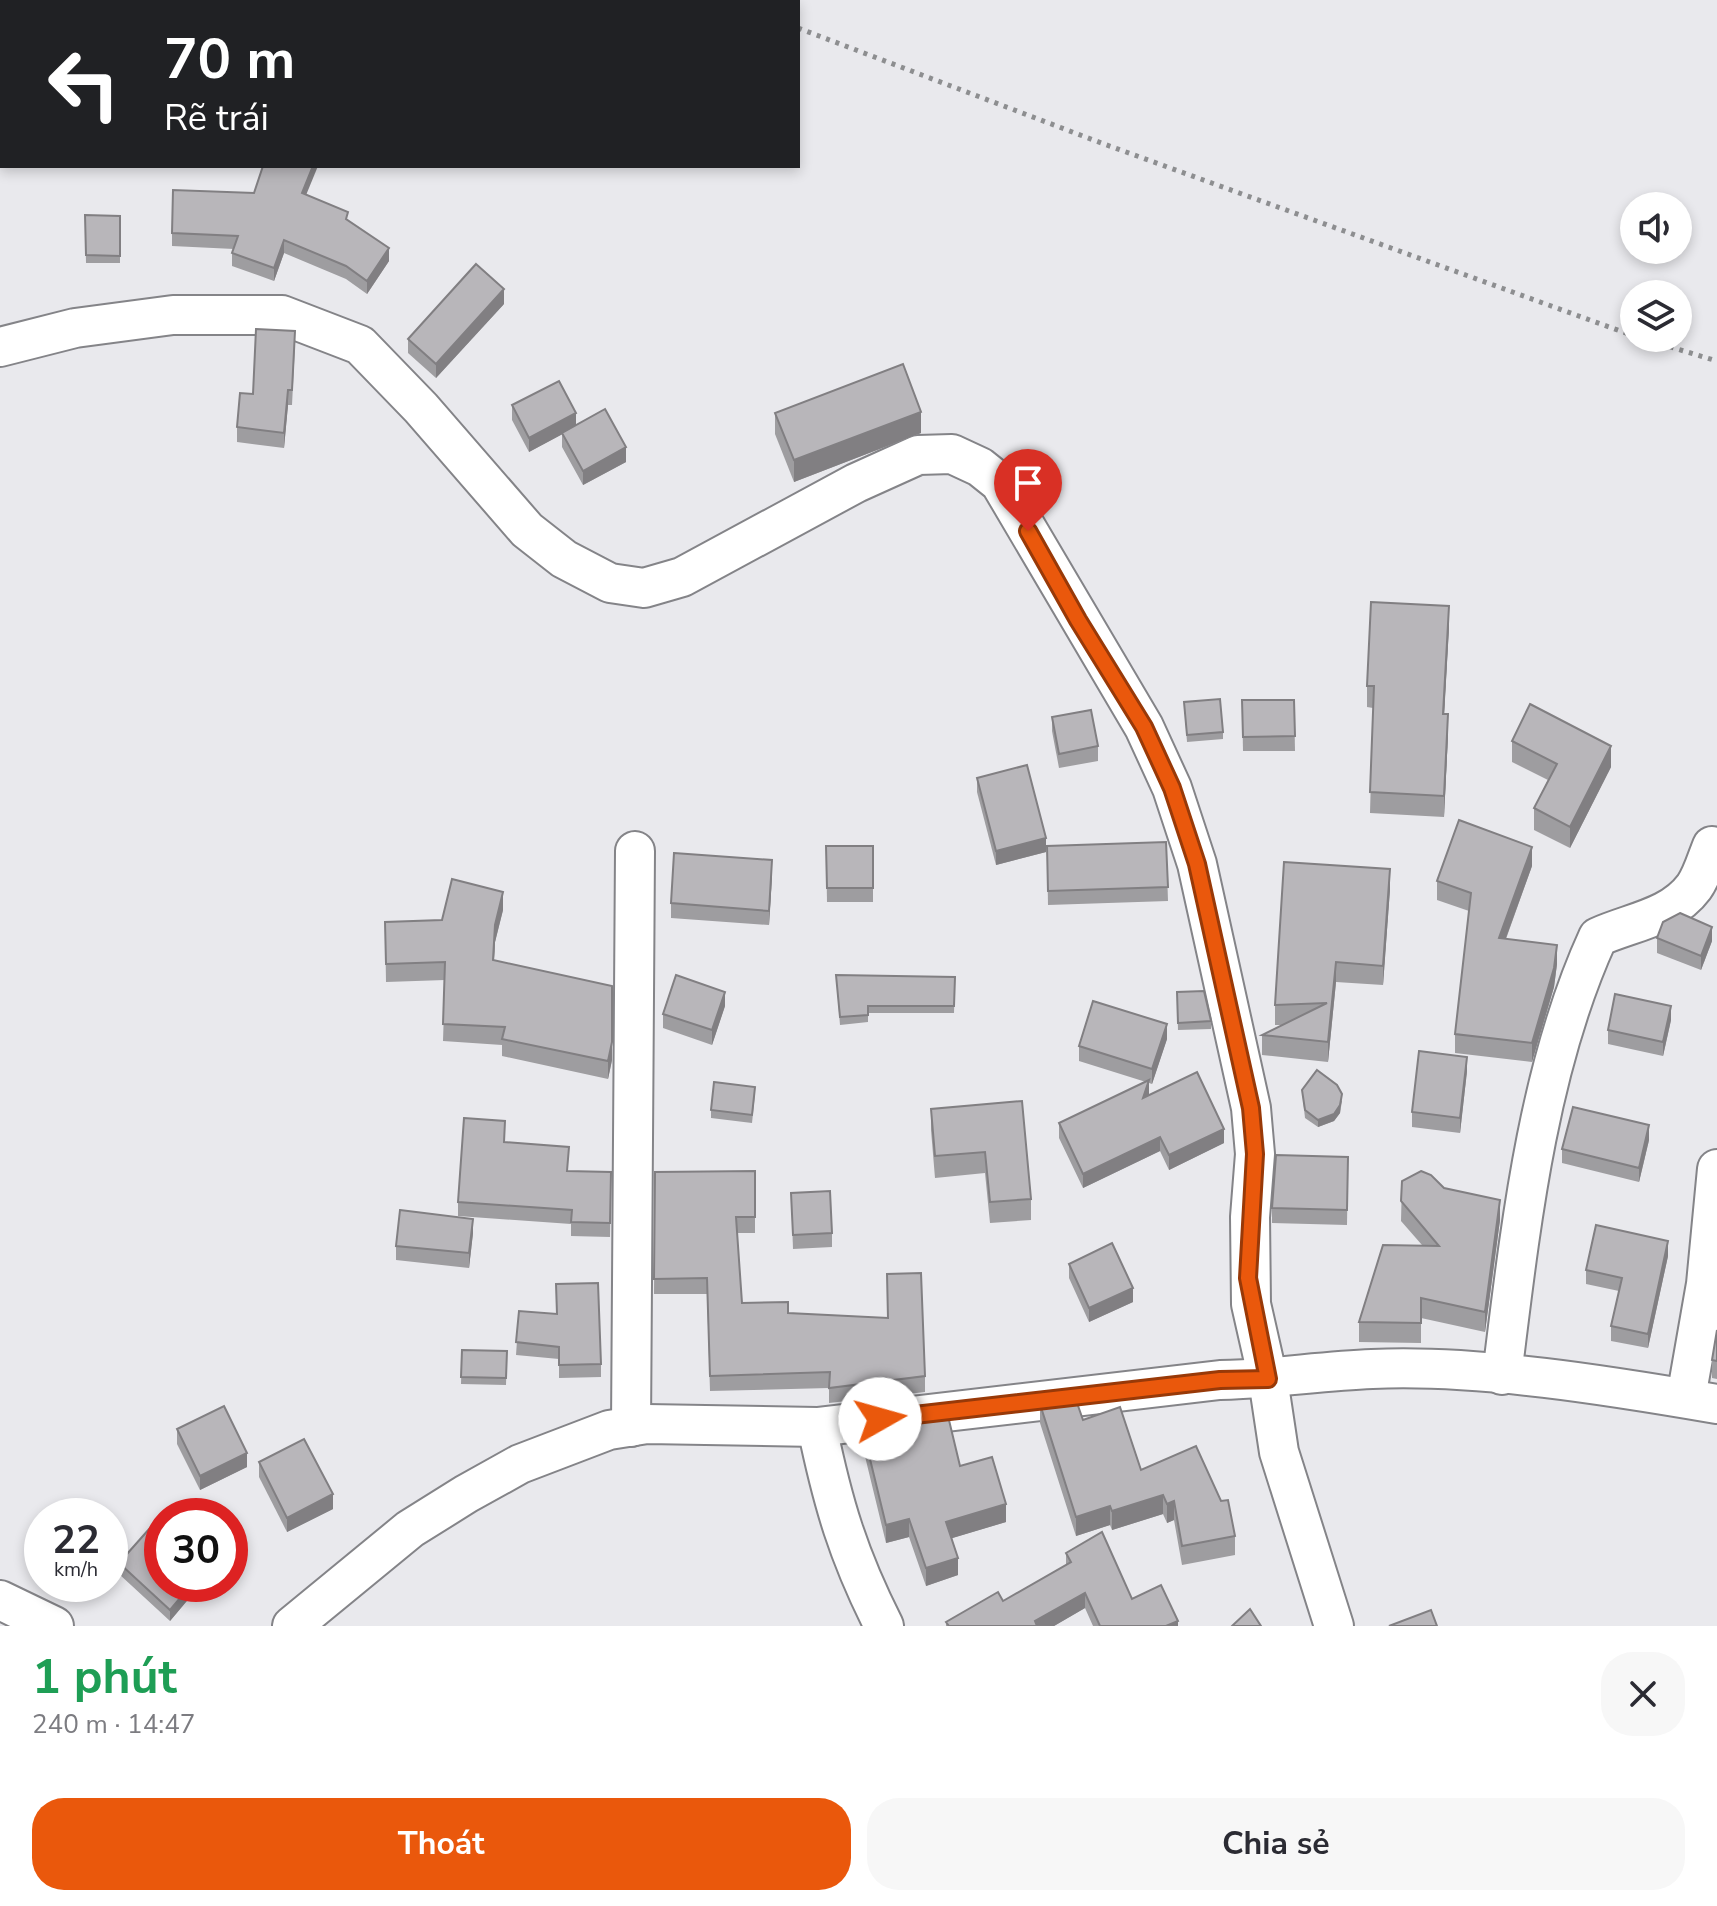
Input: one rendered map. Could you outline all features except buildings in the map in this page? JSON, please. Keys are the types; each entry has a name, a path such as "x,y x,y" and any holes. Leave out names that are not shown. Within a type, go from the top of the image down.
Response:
{"street":[{"path":"0,347 75,328 173,315 282,315 360,345 421,408 527,530 564,559 610,583 644,588 682,577 856,483 918,455 952,454 980,467 1000,483 1078,620 1144,727 1172,788 1197,864 1251,1108 1255,1154 1248,1278 1279,1452 1334,1626"},
{"path":"1502,1375 1544,1106 1554,1060 1584,967 1598,937 1650,920 1695,886 1712,846"},
{"path":"631,1427 635,851"},
{"path":"292,1626 410,1529 466,1494 520,1464 569,1443 631,1427 817,1427 1220,1380 1268,1379 1373,1369 1502,1375 1701,1401 1706,1284 1717,1169"},
{"path":"817,1427 834,1508 859,1576 884,1626"},
{"path":"0,1600 54,1626"}],"path":[{"path":"800,29 1104,144 1620,331"},
{"path":"1687,352 1717,361"}],"route":[{"path":"880,1419 1177,1384 1268,1379 1248,1278 1255,1154 1251,1108 1235,1022 1197,864 1172,788 1144,727 1028,531"}]}
